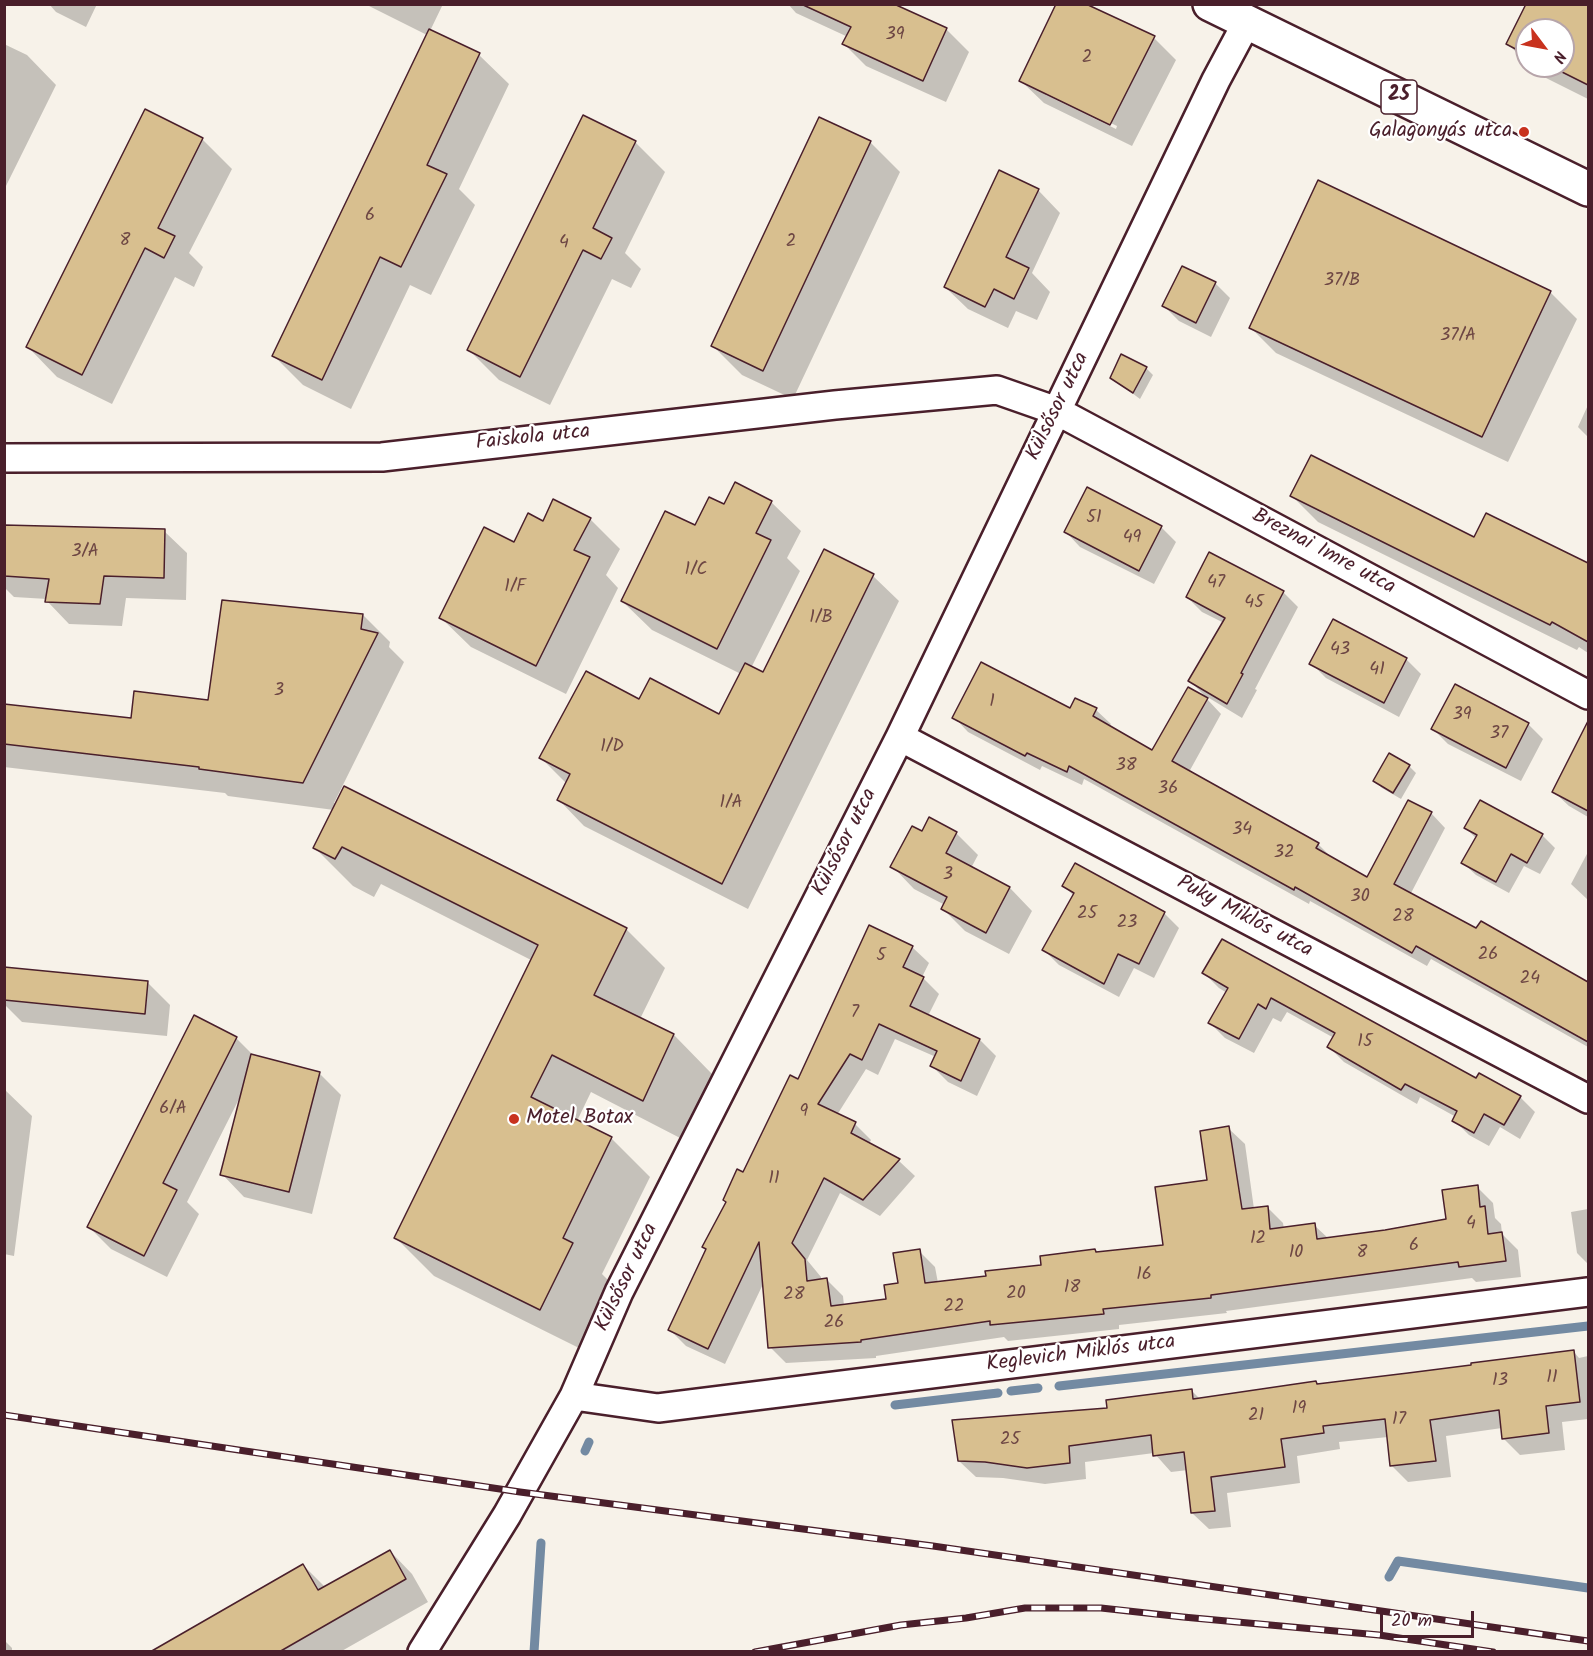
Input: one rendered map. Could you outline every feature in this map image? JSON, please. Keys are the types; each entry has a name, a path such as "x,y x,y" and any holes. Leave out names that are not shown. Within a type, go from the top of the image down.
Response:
{"main road":[{"name":"25","path":"1210,4 1588,189"}],"street":[{"name":"Külsősor utca","path":"422,1652 507,1515 574,1396 620,1292 900,737 1216,80 1247,22"},
{"name":"Faiskola utca","path":"4,458 382,457 835,405 997,390 1057,411"},
{"name":"Breznai Imre utca","path":"1057,411 1588,696"},
{"name":"Puky Miklós utca","path":"900,737 1588,1099"},
{"name":"Keglevich Miklós utca","path":"574,1396 658,1408 1588,1292"}],"building":[{"path":"801,4 894,4 947,28 923,81 842,44 851,27"},
{"path":"1056,4 1086,4 1155,36 1110,125 1019,81"},
{"path":"1526,4 1588,4 1588,85 1574,78 1575,18 1519,18"},
{"path":"1515,26 1515,49 1506,44"},
{"path":"429,29 480,53 427,165 447,174 401,267 380,257 322,380 272,356"},
{"path":"145,109 203,138 158,228 175,236 164,258 145,248 82,375 26,347"},
{"path":"583,115 636,141 593,228 612,238 601,259 583,250 520,377 467,350"},
{"path":"819,117 871,141 763,371 711,346"},
{"path":"999,170 1039,189 1006,257 1029,268 1014,299 994,289 985,307 944,287"},
{"path":"1318,180 1551,291 1482,437 1249,328"},
{"path":"1182,266 1216,282 1196,323 1162,306"},
{"path":"1121,354 1147,367 1133,393 1110,378"},
{"path":"1311,455 1474,537 1486,513 1588,563 1588,642 1552,622 1550,625 1290,496"},
{"path":"735,482 772,501 756,533 771,540 717,649 621,601 665,511 695,525 709,497 724,504"},
{"path":"1087,487 1162,526 1139,571 1064,532"},
{"path":"553,499 591,518 574,550 590,557 536,666 439,618 484,527 514,542 528,513 543,521"},
{"path":"4,525 165,529 164,578 104,576 100,604 45,602 49,579 4,576"},
{"path":"824,549 874,574 722,884 557,800 570,774 539,758 586,671 639,699 650,678 719,714 745,663 763,672"},
{"path":"1209,552 1284,591 1227,704 1188,681 1225,618 1186,597"},
{"path":"222,600 363,614 361,629 378,633 303,783 199,769 199,767 4,744 4,704 131,718 134,691 208,700"},
{"path":"1333,619 1407,658 1384,703 1309,664"},
{"path":"981,662 1070,708 1075,698 1097,708 1093,716 1152,750 1188,687 1208,698 1172,761 1319,843 1316,848 1367,877 1408,800 1432,812 1394,884 1476,928 1481,921 1588,982 1588,1042 1416,946 1412,953 1295,887 1294,890 1069,766 1067,772 1027,753 1025,756 952,718"},
{"path":"1455,684 1529,723 1506,768 1431,729"},
{"path":"1588,721 1588,811 1552,792"},
{"path":"1389,753 1410,765 1393,793 1373,781"},
{"name":"Motel Botax","path":"344,786 627,928 594,995 674,1034 643,1101 552,1055 531,1097 612,1137 563,1238 573,1243 540,1310 394,1238 538,945 342,847 335,859 313,848"},
{"path":"1480,800 1543,834 1527,863 1511,854 1496,882 1461,863 1477,835 1464,828"},
{"path":"929,817 957,832 946,853 1010,887 986,933 941,909 947,897 890,867 912,826 922,831"},
{"path":"1075,863 1165,912 1139,964 1118,954 1104,984 1042,950 1074,893 1062,886"},
{"path":"869,925 913,946 903,967 924,977 910,1006 980,1039 961,1081 930,1066 937,1051 879,1024 862,1060 850,1054 818,1104 856,1122 851,1133 900,1159 863,1200 824,1178 792,1243 805,1259 807,1281 827,1278 831,1306 886,1299 884,1285 898,1283 893,1253 920,1249 925,1283 986,1276 985,1271 1041,1265 1040,1256 1095,1249 1096,1252 1163,1245 1155,1187 1207,1180 1200,1131 1229,1126 1242,1209 1268,1206 1270,1229 1315,1223 1317,1239 1446,1219 1442,1190 1478,1185 1480,1207 1485,1206 1488,1234 1502,1232 1506,1261 1459,1267 1458,1262 1211,1295 1211,1298 1103,1309 1104,1314 990,1325 990,1321 861,1340 861,1342 768,1348 759,1242 708,1349 668,1330 706,1249 702,1247 726,1202 723,1200 737,1169 743,1172 790,1075 798,1079"},
{"path":"1222,939 1476,1078 1479,1073 1521,1096 1504,1125 1484,1114 1474,1133 1452,1121 1457,1111 1405,1084 1401,1090 1327,1047 1335,1033 1271,998 1266,1009 1258,1004 1239,1039 1208,1023 1228,988 1202,973"},
{"path":"4,967 148,981 145,1014 4,1000"},
{"path":"194,1015 237,1037 163,1183 177,1190 144,1256 87,1227"},
{"path":"251,1054 320,1072 289,1192 220,1175"},
{"path":"1574,1350 1580,1402 1546,1406 1549,1433 1502,1439 1499,1410 1430,1420 1436,1461 1390,1466 1385,1419 1323,1426 1324,1433 1281,1439 1285,1467 1211,1477 1215,1511 1191,1513 1184,1452 1153,1456 1151,1435 1069,1446 1070,1463 1027,1468 958,1461 952,1420 1107,1408 1106,1400 1192,1389 1193,1399 1316,1381 1317,1384"},
{"path":"390,1550 406,1579 279,1652 150,1652 303,1564 318,1590"}],"waterway":[{"path":"1059,1386 1588,1326"},
{"path":"1011,1391 1038,1388"},
{"path":"895,1405 998,1393"},
{"path":"585,1451 589,1442"},
{"path":"534,1652 541,1543"},
{"path":"1389,1577 1398,1561 1588,1588"}],"railway":[{"path":"4,1415 520,1492 933,1546 1588,1641"},
{"path":"755,1652 901,1625 966,1618 1025,1608 1101,1608 1379,1635 1493,1652"}],"place":[{"name":"Galagonyás utca","path":"1524,132"},
{"name":"Motel Botax","path":"514,1119"}]}
